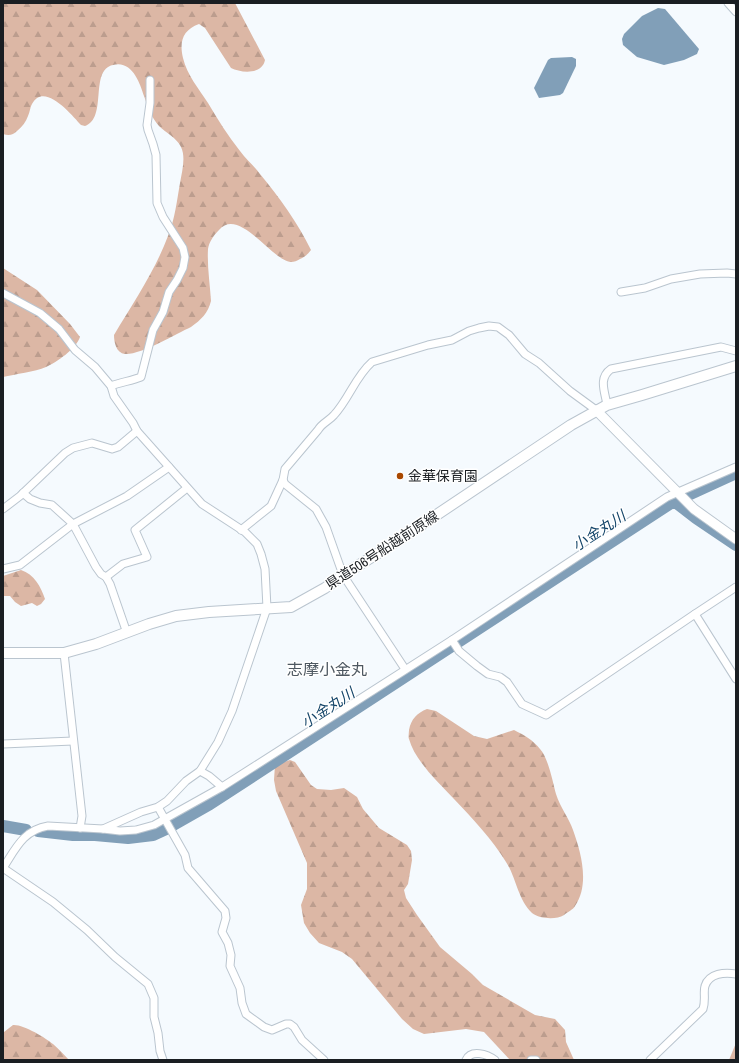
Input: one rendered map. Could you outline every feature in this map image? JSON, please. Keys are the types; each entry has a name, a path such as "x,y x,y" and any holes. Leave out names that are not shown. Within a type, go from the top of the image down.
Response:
{"main road":[{"name":"県道506号船越前原線","path":"3,653 64,653 176,616 209,612 291,607 325,588 343,574 596,410 736,366"}],"street":[{"path":"728,3 736,12"},
{"path":"111,386 119,382 141,377 153,330 163,312 169,292 183,268 185,257 183,248 163,217 157,203 156,155 147,125 150,104 150,80"},
{"path":"621,292 645,288 671,279 700,274 736,274"},
{"path":"3,293 40,313 59,329 75,350 95,367 111,386 114,396 137,431 187,488 206,507 241,530 257,544 265,569 267,608 232,711 218,742 200,771 186,781 167,801 158,807 140,812 103,829"},
{"path":"241,530 271,506 288,464 321,426 334,416 345,401 355,382 365,368 372,362 428,345 452,340 469,331 489,326 498,327 503,330 525,354 540,363 570,391 596,410 694,509 736,539"},
{"path":"608,405 603,381 604,375 611,369 721,348 736,351"},
{"path":"3,510 65,453 73,448 92,443 112,449 118,447 137,431"},
{"path":"3,569 20,565 73,524 127,496 169,467"},
{"path":"163,1060 154,1017 154,998 148,984 53,902 3,868 24,837 39,828 48,826 120,831 136,830 154,825 222,787 452,640 667,497 736,467"},
{"path":"282,480 316,509 326,527 343,574 405,669"},
{"path":"106,577 123,564 147,558 135,530 187,488"},
{"path":"23,493 30,499 40,503 52,505 73,524 96,568 106,577 110,584 127,633"},
{"path":"452,640 460,651 488,674 500,677 507,682 522,704 546,715 736,587"},
{"path":"696,614 736,680"},
{"path":"64,653 73,741 76,749 82,816 80,828"},
{"path":"3,744 73,741"},
{"path":"200,771 209,776 222,787"},
{"path":"158,807 185,855 188,868 225,911 226,918 222,932 228,943 231,955 230,966 240,988 242,1003 246,1014 264,1027 272,1030 286,1024 290,1024 294,1027 302,1040 324,1060"},
{"path":"650,1060 703,1009 705,1002 705,986 711,978 721,973 736,974"},
{"path":"466,1060 471,1054 477,1053 495,1060"},
{"path":"531,1060 536,1060"}],"green space":[{"path":"3,3 235,3 265,60 263,65 251,72 231,68 205,28 199,24 189,29 182,41 183,58 187,70 194,82 231,140 288,210 311,250 297,261 291,262 283,259 246,229 236,225 227,224 215,234 208,249 211,301 204,316 191,327 149,348 125,354 119,352 115,344 114,335 150,274 163,249 170,230 176,210 183,169 183,155 181,147 177,141 159,126 154,119 134,74 130,69 120,64 113,65 106,69 102,76 96,114 92,121 85,126 81,125 58,102 43,96 37,98 32,104 24,124 19,129 11,135 3,134"},
{"path":"3,268 37,290 70,324 80,337 75,346 50,365 36,370 3,377"},
{"path":"21,570 30,575 39,586 45,599 41,604 37,606 32,603 21,606 10,596 3,596 3,576"},
{"path":"427,709 436,711 474,736 487,739 514,730 531,740 543,753 548,764 556,794 576,839 583,868 580,897 574,907 561,917 539,917 527,908 509,868 495,845 428,771 416,755 409,738 409,730 415,717 420,712"},
{"path":"290,760 295,762 311,785 317,789 331,790 344,788 357,797 363,809 379,828 407,845 411,851 412,860 408,884 404,890 406,898 440,947 483,985 535,1015 555,1019 565,1030 566,1042 574,1060 510,1060 484,1032 466,1029 424,1034 413,1029 402,1019 352,959 342,952 319,943 304,923 301,905 307,889 307,863 276,791 274,780 275,765"},
{"path":"13,1025 28,1029 45,1038 69,1060 3,1060 4,1032"},
{"path":"736,1043 736,1060 729,1060"}],"water":[{"path":"658,8 665,9 699,49 697,54 684,60 664,65 637,57 623,45 622,39 624,34 642,16"},
{"path":"572,57 576,59 576,66 563,93 560,95 539,98 534,88 548,60 551,58"}],"waterway":[{"name":"小金丸川","path":"688,495 736,473"},
{"name":"小金丸川","path":"38,831 73,835 128,838 153,835 166,829 210,804 674,501 736,545"},
{"name":"小金丸川","path":"3,826 26,830"}],"place":[{"name":"金華保育園","path":"400,476"}],"district":[{"name":"志摩小金丸","path":"327,669"}]}
